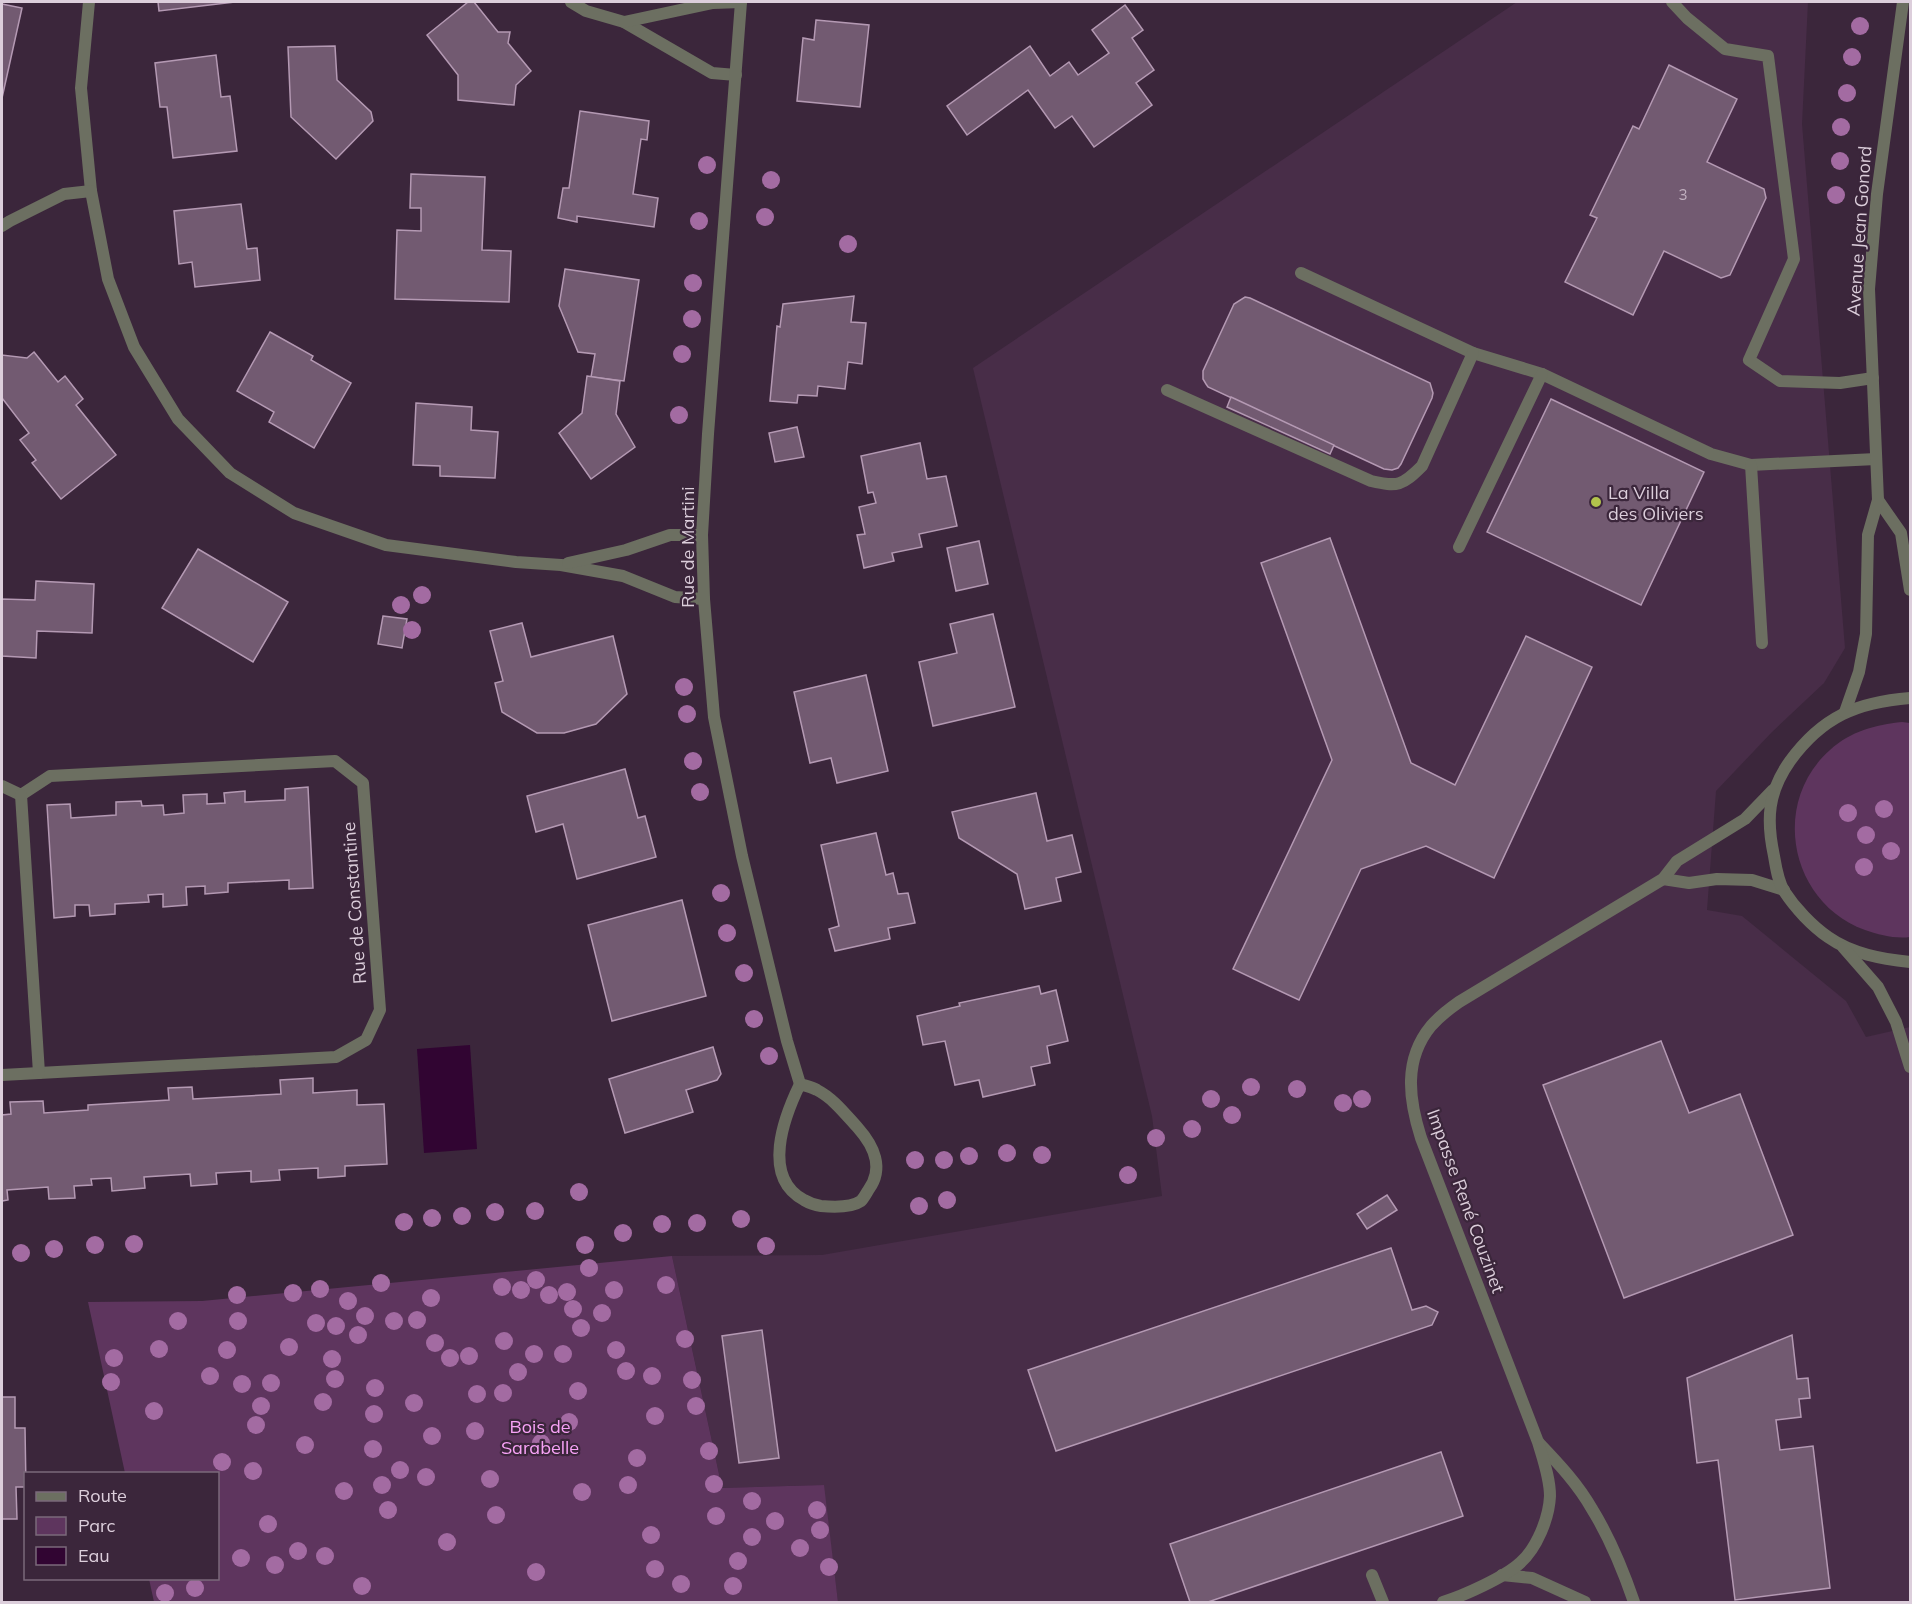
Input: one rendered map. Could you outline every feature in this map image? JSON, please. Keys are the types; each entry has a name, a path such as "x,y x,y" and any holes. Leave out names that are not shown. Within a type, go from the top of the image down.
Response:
{"street":[{"path":"90,2 81,88 91,191 108,279 134,347 178,419 230,473 294,513 386,545 516,562 561,565 623,576 675,597 704,599"},
{"path":"571,2 586,11 624,22 712,73 736,75"},
{"path":"624,22 713,3 741,2"},
{"name":"Rue de Martini","path":"741,2 708,434 702,535 704,599 716,729 742,856 800,1084"},
{"path":"1672,2 1687,18 1725,49 1768,56 1794,259 1749,360 1780,381 1840,383 1873,378"},
{"name":"Avenue Jean Gonord","path":"1845,712 1859,672 1866,634 1868,535 1878,500 1869,289 1876,194 1903,2"},
{"path":"2,226 64,194 91,191"},
{"path":"1301,273 1473,353 1542,374 1712,454 1751,465 1876,459"},
{"path":"1167,390 1371,481 1392,485 1409,479 1422,466 1473,353"},
{"path":"1459,547 1542,374"},
{"path":"1751,465 1762,643"},
{"path":"1878,500 1900,533 1911,590"},
{"path":"561,565 626,550 670,535 702,535"},
{"path":"1911,698 1872,703 1845,712 1817,730 1781,773 1773,790 1770,817 1770,838 1778,874 1784,890 1802,914 1828,937 1840,944 1881,959 1911,962"},
{"name":"Rue de Constantine","path":"2,1075 336,1057 366,1040 381,1010 363,783 335,761 50,776 21,795"},
{"path":"2,786 21,795 39,1073"},
{"name":"Impasse René Couzinet","path":"1443,1602 1502,1575 1520,1563 1534,1547 1545,1521 1550,1496 1538,1442 1412,1110 1410,1091 1416,1053 1431,1026 1459,1002 1663,879 1677,861 1745,819 1773,790"},
{"path":"1663,879 1689,883 1717,879 1752,880 1784,890"},
{"path":"1840,944 1878,987 1896,1022 1911,1067"},
{"path":"800,1084 819,1091 840,1109 866,1137 876,1158 876,1179 861,1201 839,1208 814,1205 794,1195 784,1181 779,1160 783,1125 789,1105 800,1084"},
{"name":"Impasse René Couzinet","path":"1538,1442 1565,1471 1592,1508 1635,1602"},
{"path":"1372,1575 1383,1602"},
{"path":"1502,1575 1532,1578 1585,1602"}],"shaded area":[{"path":"1517,2 1808,2 1802,124 1845,648 1824,683 1772,732 1716,791 1707,910 1742,916 1846,1001 1866,1037 1910,1027 1910,1602 838,1602 823,1485 722,1488 672,1256 822,1255 1162,1196 1152,1116 973,368"}],"green space":[{"path":"1902,722 1910,723 1910,937 1888,936 1865,930 1840,917 1819,898 1805,875 1797,850 1795,823 1800,797 1811,772 1830,750 1846,738 1864,730"},
{"name":"Bois de Sarabelle","path":"672,1256 722,1488 824,1485 838,1602 154,1602 149,1580 219,1580 219,1472 125,1472 88,1302 202,1301"}],"water":[{"path":"470,1045 477,1149 424,1153 417,1049"}],"building":[{"path":"158,2 235,2 159,11"},
{"path":"468,2 474,2 498,32 510,32 508,43 531,71 516,85 514,105 458,100 458,75 427,35"},
{"path":"2,4 22,8 2,98"},
{"path":"1125,5 1143,30 1132,38 1154,70 1136,83 1152,105 1094,147 1072,116 1055,128 1028,90 967,135 947,106 1030,46 1050,76 1069,62 1078,75 1109,53 1092,30"},
{"path":"816,20 869,25 860,107 797,101 803,38 814,40"},
{"path":"335,46 337,80 371,112 373,121 336,159 291,117 288,47"},
{"path":"216,55 221,97 230,96 237,151 173,158 167,107 160,107 155,63"},
{"path":"1669,65 1737,99 1707,162 1764,189 1766,198 1730,275 1721,278 1664,251 1633,315 1565,282 1597,218 1590,215 1633,126 1639,129"},
{"path":"580,111 649,121 647,140 641,139 633,194 658,198 654,227 577,216 577,222 558,218 563,188 569,188"},
{"path":"411,174 485,177 482,250 511,251 509,302 395,299 397,230 421,231 421,208 410,208"},
{"path":"241,204 247,249 257,248 260,280 195,287 192,262 179,264 174,211"},
{"path":"565,269 639,280 624,381 591,377 595,354 578,352 559,306"},
{"path":"854,296 851,322 866,323 862,364 848,362 845,389 818,386 817,396 798,395 797,403 770,401 777,326 780,327 783,304"},
{"path":"1245,297 1430,383 1432,398 1398,468 1384,469 1208,387 1203,379 1203,371 1234,304"},
{"path":"270,332 313,356 311,360 351,383 314,448 269,422 274,412 237,391"},
{"path":"34,352 58,382 65,376 83,399 76,405 116,455 61,499 32,463 36,460 20,440 29,433 2,398 2,355 27,358"},
{"path":"587,376 620,381 616,414 635,447 591,479 559,433 582,413"},
{"path":"1231,397 1334,445 1330,454 1227,407"},
{"name":"La Villa des Oliviers","path":"1551,399 1704,472 1641,605 1487,532"},
{"path":"416,403 472,407 471,430 498,432 495,478 440,476 440,466 413,465"},
{"path":"797,427 804,457 775,462 769,433"},
{"path":"920,443 927,479 946,476 957,526 919,534 922,547 892,553 894,561 864,568 857,535 865,534 859,507 876,503 873,492 868,493 861,456"},
{"path":"1330,538 1411,763 1455,785 1526,636 1592,667 1494,878 1426,846 1361,869 1299,1000 1233,969 1332,760 1261,563"},
{"path":"979,541 988,584 956,591 947,548"},
{"path":"198,549 288,602 253,662 162,608"},
{"path":"36,581 94,584 92,633 37,631 36,658 2,656 2,599 35,600"},
{"path":"993,614 1015,707 933,726 919,662 957,653 950,624"},
{"path":"383,616 407,619 402,648 378,644"},
{"path":"522,623 531,657 613,636 627,694 596,724 564,733 537,733 502,712 495,683 503,681 490,631"},
{"path":"866,675 888,771 837,783 831,758 810,763 794,692"},
{"path":"625,769 638,818 645,816 656,857 577,879 563,824 536,832 527,796"},
{"path":"308,787 313,888 289,889 289,880 228,883 228,892 205,894 205,886 186,887 187,905 163,907 163,894 148,895 149,902 115,904 115,914 90,916 89,905 75,905 75,916 54,918 47,805 70,804 71,818 116,815 116,802 141,801 142,806 163,805 164,815 184,813 183,795 207,794 207,804 225,803 224,793 245,791 245,802 285,800 285,789"},
{"path":"1036,793 1047,841 1072,835 1081,872 1056,878 1061,901 1025,909 1017,874 959,838 952,812"},
{"path":"876,833 886,875 893,873 898,894 908,893 915,923 888,928 890,939 835,951 829,929 839,926 821,845"},
{"path":"682,900 706,996 612,1021 588,925"},
{"path":"1039,986 1041,994 1056,990 1068,1041 1047,1046 1050,1063 1031,1067 1035,1085 983,1097 979,1080 955,1085 945,1041 923,1045 917,1016 960,1006 959,1003"},
{"path":"1661,1041 1689,1113 1740,1094 1793,1235 1624,1298 1543,1085"},
{"path":"713,1047 721,1074 717,1080 686,1090 693,1112 625,1133 609,1079"},
{"path":"313,1078 313,1093 357,1090 357,1105 384,1104 387,1164 345,1166 345,1176 318,1178 318,1168 279,1170 280,1180 251,1182 251,1171 216,1173 217,1184 191,1186 190,1174 144,1177 145,1188 112,1191 111,1178 91,1179 92,1185 74,1186 75,1198 49,1199 48,1187 7,1190 8,1200 2,1201 2,1115 11,1114 10,1102 43,1101 44,1113 88,1110 88,1105 169,1100 168,1088 192,1087 193,1099 281,1094 280,1080"},
{"path":"1387,1195 1397,1210 1367,1229 1357,1214"},
{"path":"1391,1248 1412,1310 1426,1306 1438,1312 1432,1325 1056,1451 1028,1370"},
{"path":"762,1330 779,1458 739,1463 722,1336"},
{"path":"1792,1335 1797,1379 1808,1378 1810,1398 1799,1399 1801,1417 1776,1420 1780,1450 1813,1446 1830,1588 1735,1600 1718,1460 1697,1463 1687,1378"},
{"path":"2,1397 15,1397 15,1428 25,1428 26,1472 24,1487 16,1487 17,1519 2,1519"},
{"path":"1441,1452 1463,1516 1208,1602 1190,1602 1170,1544"}],"place":[{"name":"La Villa des Oliviers","path":"1596,502"}]}
